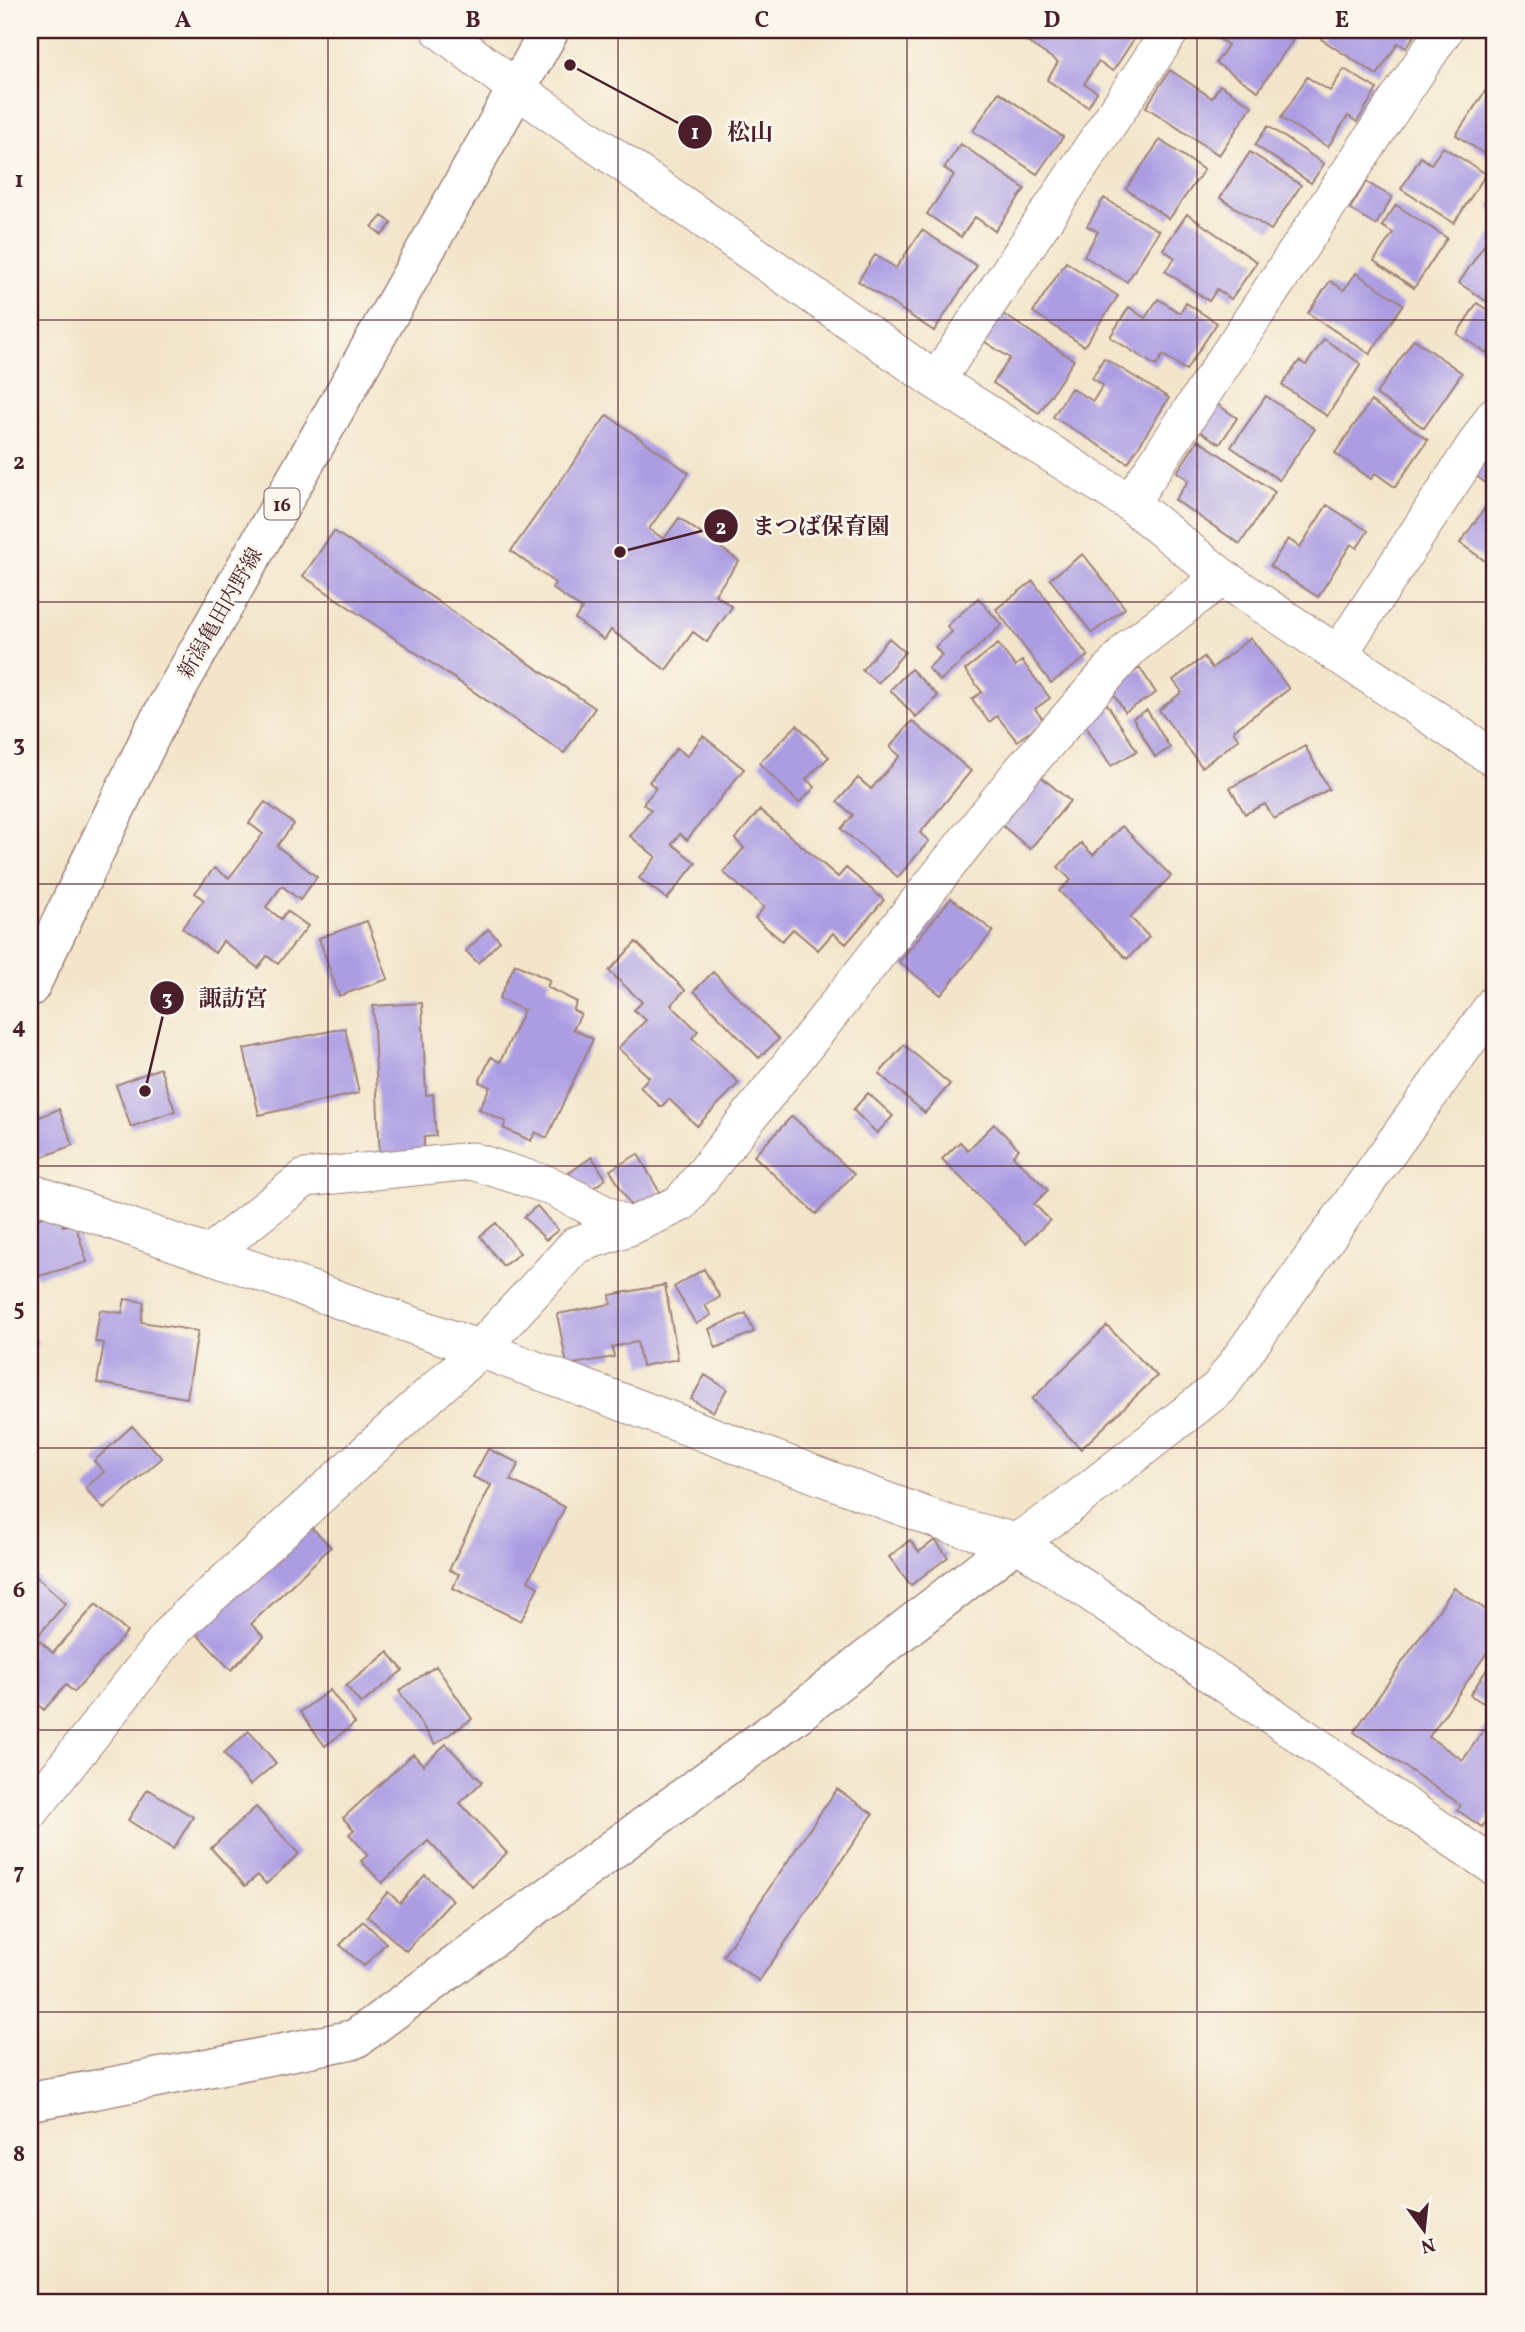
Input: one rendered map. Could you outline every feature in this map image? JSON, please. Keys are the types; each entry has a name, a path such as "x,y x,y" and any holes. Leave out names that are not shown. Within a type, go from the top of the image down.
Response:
{"street":[{"path":"440,30 518,90 936,381 1130,503 1222,577 1495,759"},
{"name":"新潟亀田内野線","path":"30,986 153,731 550,30"},
{"path":"936,381 1171,30"},
{"path":"1130,503 1444,30"},
{"path":"1338,655 1495,415"},
{"path":"30,1812 176,1627 481,1349 576,1245 629,1227 681,1203 1020,774 1131,647 1222,577"},
{"path":"30,2101 355,2039 796,1714 1219,1388 1495,1003"},
{"path":"209,1254 305,1178 472,1161 551,1186 629,1227"},
{"path":"30,1192 481,1349 948,1524 1016,1542 1495,1867"}],"building":[{"path":"1030,30 1126,30 1136,36 1113,71 1098,62 1084,84 1097,92 1088,107 1047,80 1058,62 1024,40"},
{"path":"1220,30 1278,30 1293,40 1258,91 1216,63 1228,45 1216,37"},
{"path":"1328,30 1418,30 1406,48 1398,43 1377,75 1321,39"},
{"path":"1344,69 1377,89 1357,122 1348,116 1328,147 1281,118 1307,77 1330,91"},
{"path":"1170,70 1212,98 1220,85 1252,106 1219,155 1146,107"},
{"path":"1492,81 1495,83 1495,161 1456,135"},
{"path":"999,92 1063,137 1037,174 973,131"},
{"path":"1268,126 1324,164 1311,183 1255,145"},
{"path":"1160,140 1204,170 1169,219 1126,189"},
{"path":"961,144 1025,189 995,231 975,217 961,237 927,214 954,175 944,168"},
{"path":"1443,147 1486,174 1454,223 1401,189 1421,157 1431,164"},
{"path":"1250,152 1301,185 1271,230 1220,198"},
{"path":"1366,182 1392,197 1376,225 1350,209"},
{"path":"1104,198 1159,231 1127,282 1084,256 1098,232 1087,226"},
{"path":"1495,198 1495,212 1489,207"},
{"path":"1396,205 1447,238 1414,288 1374,261 1393,233 1382,226"},
{"path":"1187,214 1257,262 1231,299 1217,289 1209,301 1165,271 1175,258 1163,249"},
{"path":"382,216 392,223 382,235 372,227"},
{"path":"922,230 977,266 934,331 858,281 875,255 896,268"},
{"path":"1492,233 1495,235 1495,307 1459,283"},
{"path":"1066,262 1118,296 1084,346 1033,312"},
{"path":"1356,273 1403,304 1370,354 1308,313 1330,281 1344,290"},
{"path":"1158,299 1180,313 1186,303 1217,323 1186,370 1163,355 1156,366 1110,337 1129,307 1145,318"},
{"path":"1477,303 1495,315 1495,340 1487,353 1457,334"},
{"path":"1000,312 1074,360 1039,413 993,383 1010,358 982,340"},
{"path":"1324,339 1361,364 1327,416 1282,385 1299,361 1306,365"},
{"path":"1414,339 1462,373 1424,428 1376,394"},
{"path":"1104,358 1169,398 1128,463 1053,417 1071,388 1093,401 1103,385 1092,378"},
{"path":"1266,396 1315,429 1279,480 1231,447"},
{"path":"1371,401 1428,440 1395,487 1375,473 1371,479 1335,453"},
{"path":"1217,404 1237,418 1220,444 1199,431"},
{"path":"607,415 689,473 649,529 664,539 679,518 739,561 715,594 732,607 707,642 693,632 666,670 611,630 604,640 575,619 582,609 552,588 555,583 511,551"},
{"path":"1198,440 1275,492 1240,544 1175,500 1189,480 1177,472"},
{"path":"1495,446 1495,482 1491,487 1466,468"},
{"path":"1495,494 1495,568 1460,543"},
{"path":"1327,505 1368,531 1357,548 1351,544 1318,597 1270,566 1288,539 1300,547"},
{"path":"334,531 595,708 564,753 303,576"},
{"path":"1083,554 1125,608 1092,633 1050,579"},
{"path":"1033,581 1088,656 1051,683 996,609"},
{"path":"978,598 1002,625 940,681 928,668 942,655 935,647 952,632 947,626"},
{"path":"889,638 905,652 878,683 862,670"},
{"path":"1251,638 1289,689 1233,731 1239,739 1202,767 1159,710 1182,692 1173,680 1204,657 1212,668"},
{"path":"998,644 1015,666 1022,661 1050,698 1035,709 1044,721 1017,741 997,716 989,722 972,699 982,692 965,670"},
{"path":"1140,668 1156,693 1125,712 1109,687"},
{"path":"911,669 938,696 916,717 890,690"},
{"path":"1105,701 1137,751 1111,766 1080,717"},
{"path":"1147,710 1170,748 1155,757 1133,718"},
{"path":"912,721 971,771 920,833 929,841 898,877 841,829 853,815 837,802 858,778 871,789 900,756 890,747"},
{"path":"797,725 829,757 806,779 815,787 799,803 759,763"},
{"path":"703,736 744,769 687,840 680,834 672,844 696,863 667,899 639,878 656,857 630,836 651,810 643,804 656,788 649,782 677,748 687,756"},
{"path":"1305,746 1329,789 1274,819 1265,804 1245,814 1230,788"},
{"path":"1039,775 1070,801 1030,849 998,822"},
{"path":"265,802 294,824 277,846 317,877 300,900 282,886 266,907 281,919 287,911 308,926 278,964 267,956 258,968 223,941 215,953 182,928 204,900 195,893 214,868 229,878 263,834 249,823"},
{"path":"760,810 838,877 846,868 884,900 846,944 833,933 818,950 793,929 782,941 755,918 764,907 723,872 744,848 735,839"},
{"path":"1122,826 1171,876 1130,917 1149,937 1127,959 1059,891 1071,880 1058,867 1081,843 1093,855"},
{"path":"951,898 993,931 941,995 899,962"},
{"path":"367,921 388,979 339,996 319,938"},
{"path":"488,929 500,941 478,963 466,951"},
{"path":"636,942 685,990 671,1005 698,1031 692,1038 739,1083 697,1126 669,1099 661,1107 640,1087 649,1077 618,1048 646,1020 634,1010 642,1002 609,971"},
{"path":"515,964 550,980 547,987 577,1002 573,1010 581,1014 573,1029 593,1039 547,1138 535,1132 531,1141 503,1128 506,1122 479,1109 490,1087 479,1082 491,1057 500,1062 524,1010 499,999"},
{"path":"713,972 779,1039 759,1058 694,991"},
{"path":"422,1003 426,1095 433,1094 436,1136 424,1137 424,1158 380,1160 373,1006"},
{"path":"345,1028 359,1093 259,1115 244,1049"},
{"path":"904,1045 950,1084 925,1113 879,1074"},
{"path":"160,1068 175,1111 131,1127 116,1085"},
{"path":"868,1093 893,1116 877,1133 853,1110"},
{"path":"59,1109 73,1145 40,1158 30,1131 30,1121"},
{"path":"792,1116 854,1174 816,1214 754,1156"},
{"path":"994,1124 1019,1149 1013,1156 1048,1190 1034,1204 1050,1220 1026,1243 942,1159 960,1142 968,1150"},
{"path":"638,1154 660,1193 632,1208 610,1170"},
{"path":"592,1157 606,1179 584,1194 569,1173"},
{"path":"537,1206 558,1230 546,1240 524,1217"},
{"path":"59,1212 63,1226 75,1223 87,1262 36,1277 30,1256 30,1221"},
{"path":"496,1223 520,1253 503,1266 480,1236"},
{"path":"704,1269 720,1297 705,1306 711,1315 696,1324 674,1287"},
{"path":"665,1285 678,1359 642,1366 637,1342 612,1347 614,1357 567,1365 557,1314 611,1304 610,1295"},
{"path":"125,1299 144,1302 141,1322 198,1331 187,1398 97,1383 104,1343 95,1342 100,1310 122,1313"},
{"path":"746,1313 754,1332 716,1348 709,1329"},
{"path":"1107,1326 1157,1376 1081,1449 1032,1399"},
{"path":"30,1338 38,1342 30,1360"},
{"path":"705,1375 727,1389 713,1412 691,1399"},
{"path":"132,1426 162,1458 104,1509 85,1488 104,1472 94,1461"},
{"path":"488,1449 519,1463 510,1480 565,1507 528,1581 538,1587 521,1621 453,1588 459,1574 449,1570 491,1485 473,1477"},
{"path":"306,1522 331,1547 251,1624 264,1637 231,1670 193,1630"},
{"path":"910,1540 919,1552 935,1540 948,1557 911,1585 889,1557"},
{"path":"30,1571 66,1603 36,1638 53,1653 96,1604 127,1632 74,1692 66,1685 44,1710 30,1697"},
{"path":"1454,1588 1495,1616 1495,1641 1429,1737 1463,1760 1495,1713 1495,1808 1482,1827 1457,1810 1461,1805 1354,1732"},
{"path":"388,1652 403,1670 361,1704 346,1686"},
{"path":"1495,1657 1495,1693 1487,1705 1470,1695"},
{"path":"436,1666 472,1719 435,1744 399,1691"},
{"path":"330,1690 355,1723 325,1746 300,1712"},
{"path":"249,1731 276,1763 250,1785 224,1753"},
{"path":"446,1744 482,1782 460,1803 507,1853 472,1886 428,1841 382,1883 361,1861 368,1855 349,1834 354,1830 343,1818 413,1754 423,1765"},
{"path":"148,1789 193,1817 173,1849 128,1820"},
{"path":"837,1789 873,1814 759,1981 723,1956"},
{"path":"256,1807 299,1854 266,1884 258,1875 245,1886 211,1848"},
{"path":"425,1875 453,1900 406,1951 367,1916 388,1892 400,1903"},
{"path":"363,1921 386,1943 364,1966 340,1945"}],"place":[{"name":"松山","path":"570,65"},
{"name":"まつば保育園","path":"620,552"},
{"name":"諏訪宮","path":"145,1091"}]}
